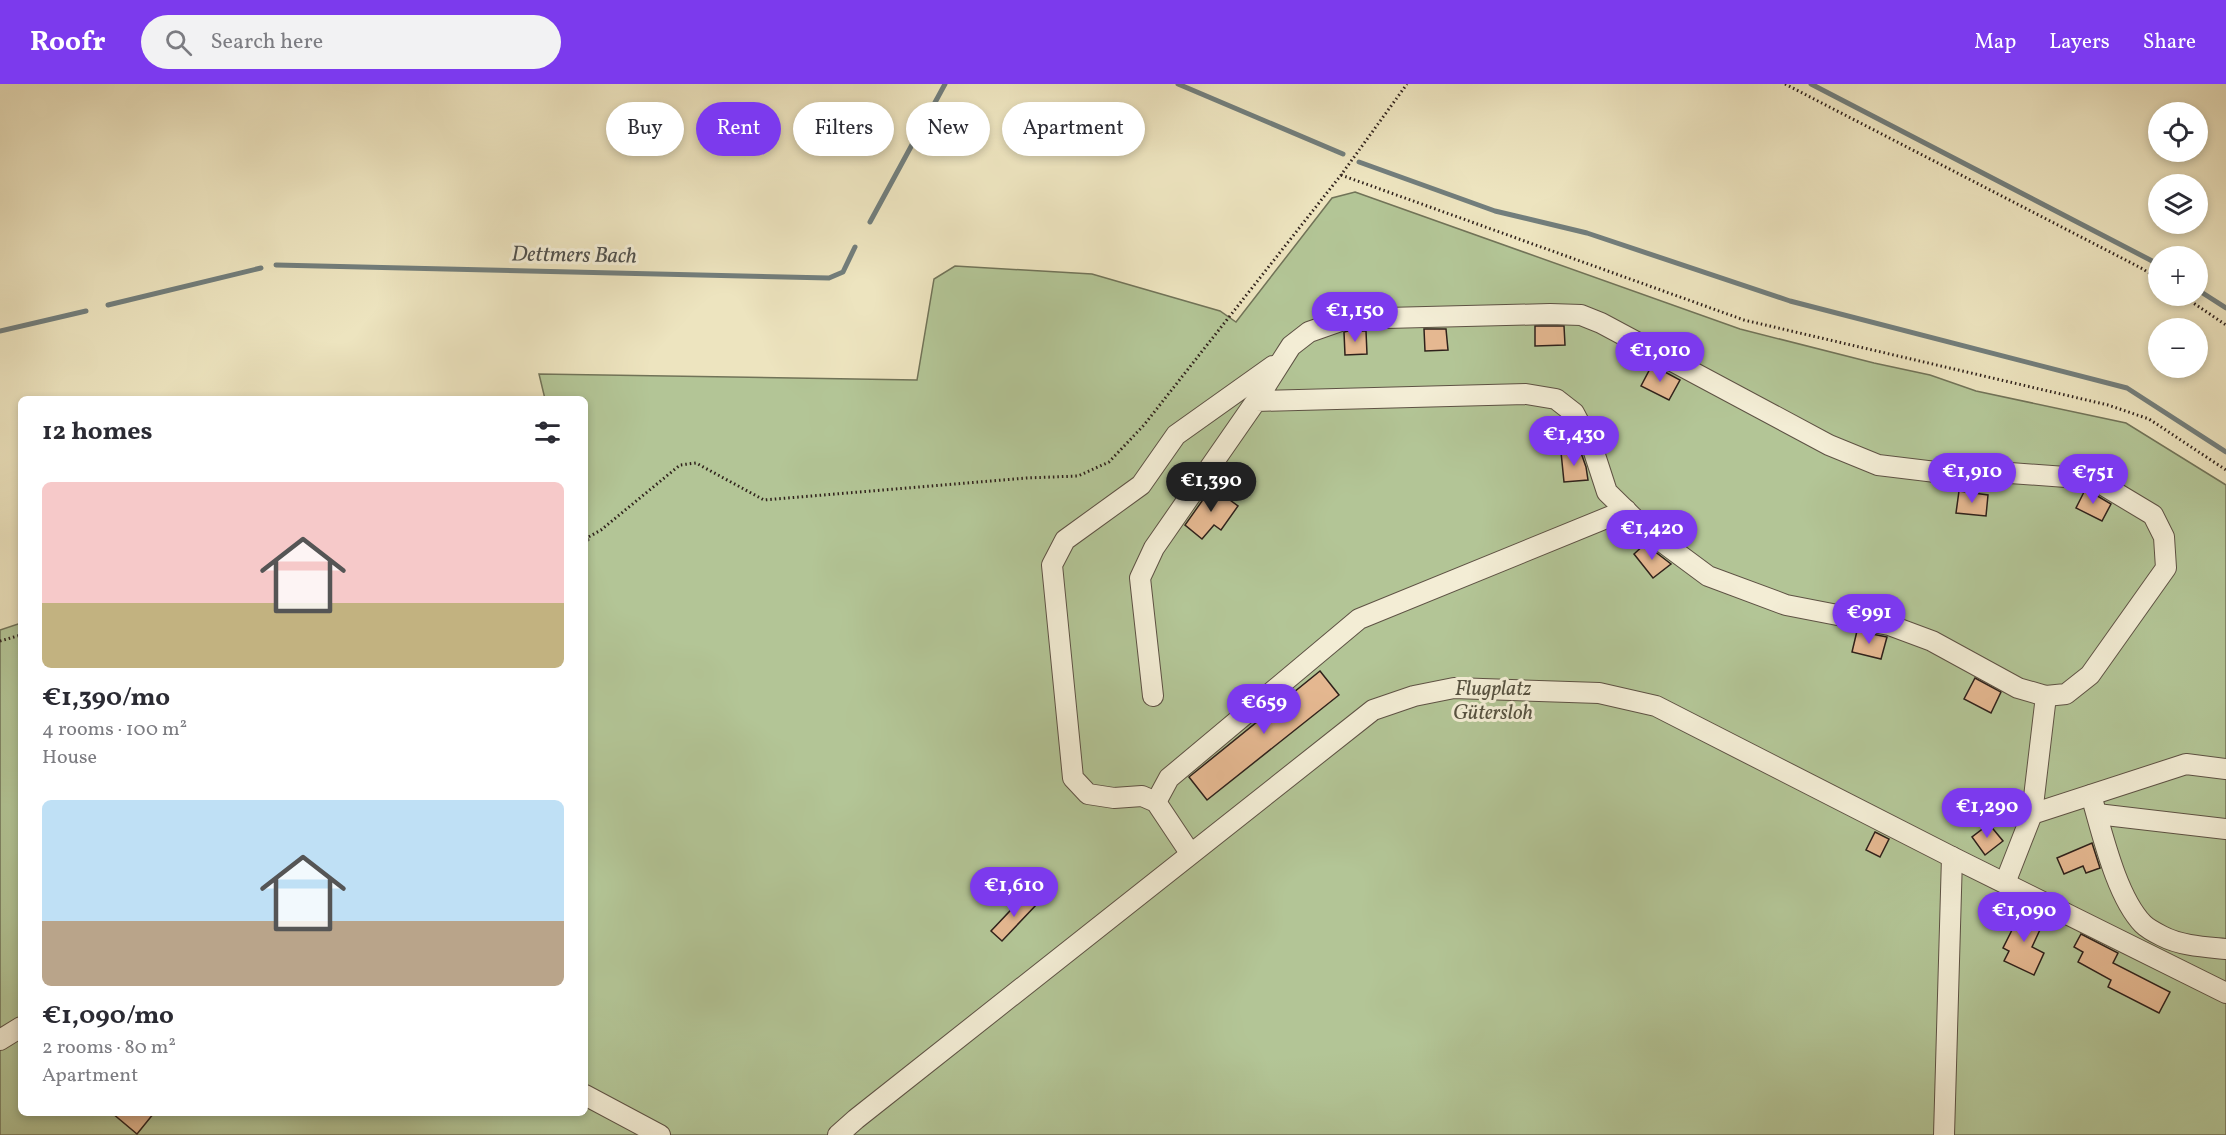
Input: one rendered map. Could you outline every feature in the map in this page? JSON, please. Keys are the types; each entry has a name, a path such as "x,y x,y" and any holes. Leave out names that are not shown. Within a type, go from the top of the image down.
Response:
{"lane":[{"path":"1153,696 1140,578 1154,548 1256,401 1291,346 1309,332 1346,320 1581,315 1601,323 1828,446 1878,465 1944,473 2010,473 2093,479 2153,515 2164,537 2166,568 2090,675 2066,694 2046,696 2018,688 1932,641 1889,625 1786,605 1708,576 1646,530 1607,492 1593,449 1574,413 1556,399 1526,394 1256,401"},
{"path":"1190,853 1156,802 1142,796 1114,798 1088,794 1073,778 1052,565 1065,540 1141,485 1176,435 1281,360"},
{"path":"1156,802 1169,778 1359,619 1626,510"},
{"path":"838,1135 1190,853 1373,710 1414,696 1454,688 1599,693 1656,706 2226,993"},
{"path":"2005,883 2032,814 2046,696"},
{"path":"2032,814 2186,764 2226,769"},
{"path":"2091,795 2113,870 2143,924 2164,938 2226,949"},
{"path":"2097,814 2226,829"},
{"path":"1944,1135 1952,857"},
{"path":"0,1040 18,1030"},
{"path":"588,1097 660,1135"}],"path":[{"path":"588,537 602,530 680,465 696,463 764,500 1026,478 1078,476 1109,462 1144,425 1341,175 1407,84"},
{"path":"1785,84 2148,272"},
{"path":"1341,175 1744,320 2108,405 2149,419 2226,470"},
{"path":"2197,306 2226,325"},
{"path":"0,641 18,635"}],"green space":[{"name":"Flugplatz Gütersloh","path":"1355,192 1740,329 1930,375 1976,391 2126,423 2226,485 2226,1135 0,1135 0,630 18,624 18,1116 588,1116 588,396 544,396 539,374 917,380 934,279 955,266 1092,274 1220,311 1236,322 1332,198"}],"building":[{"path":"1535,326 1564,326 1565,345 1535,346"},
{"path":"1424,329 1446,329 1448,350 1425,351"},
{"path":"1366,331 1367,354 1345,355 1344,332"},
{"path":"1652,365 1680,380 1669,400 1641,386"},
{"path":"1580,450 1588,480 1564,482 1561,452"},
{"path":"1212,487 1238,506 1221,530 1214,525 1202,539 1185,525"},
{"path":"2085,490 2111,504 2102,521 2076,508"},
{"path":"1959,491 1988,495 1986,516 1956,513"},
{"path":"1645,544 1671,564 1653,578 1634,554"},
{"path":"1857,631 1887,637 1881,659 1852,652"},
{"path":"1320,671 1339,695 1207,800 1189,777"},
{"path":"1975,678 2001,692 1991,713 1964,699"},
{"path":"1989,824 2003,841 1985,855 1972,837"},
{"path":"1875,832 1889,839 1880,857 1866,850"},
{"path":"2092,843 2100,868 2086,873 2083,866 2064,874 2057,858"},
{"path":"1026,894 1037,904 1002,941 991,931"},
{"path":"2022,910 2044,921 2032,947 2044,953 2034,975 2004,961 2009,951 2003,948"},
{"path":"2081,934 2118,953 2113,963 2170,992 2159,1013 2108,987 2111,980 2078,962 2083,952 2074,947"},
{"path":"116,1116 152,1116 137,1134"}],"waterway":[{"name":"Dettmers Bach","path":"870,222 945,84"},
{"path":"1178,84 1343,154"},
{"path":"1811,84 2148,259"},
{"path":"1359,162 1495,211 1587,233 1790,301 2127,388 2226,452"},
{"name":"Dettmers Bach","path":"276,265 829,278 843,272 855,247"},
{"name":"Dettmers Bach","path":"108,305 261,268"},
{"path":"2208,296 2226,308"},
{"name":"Dettmers Bach","path":"0,331 86,311"}]}
